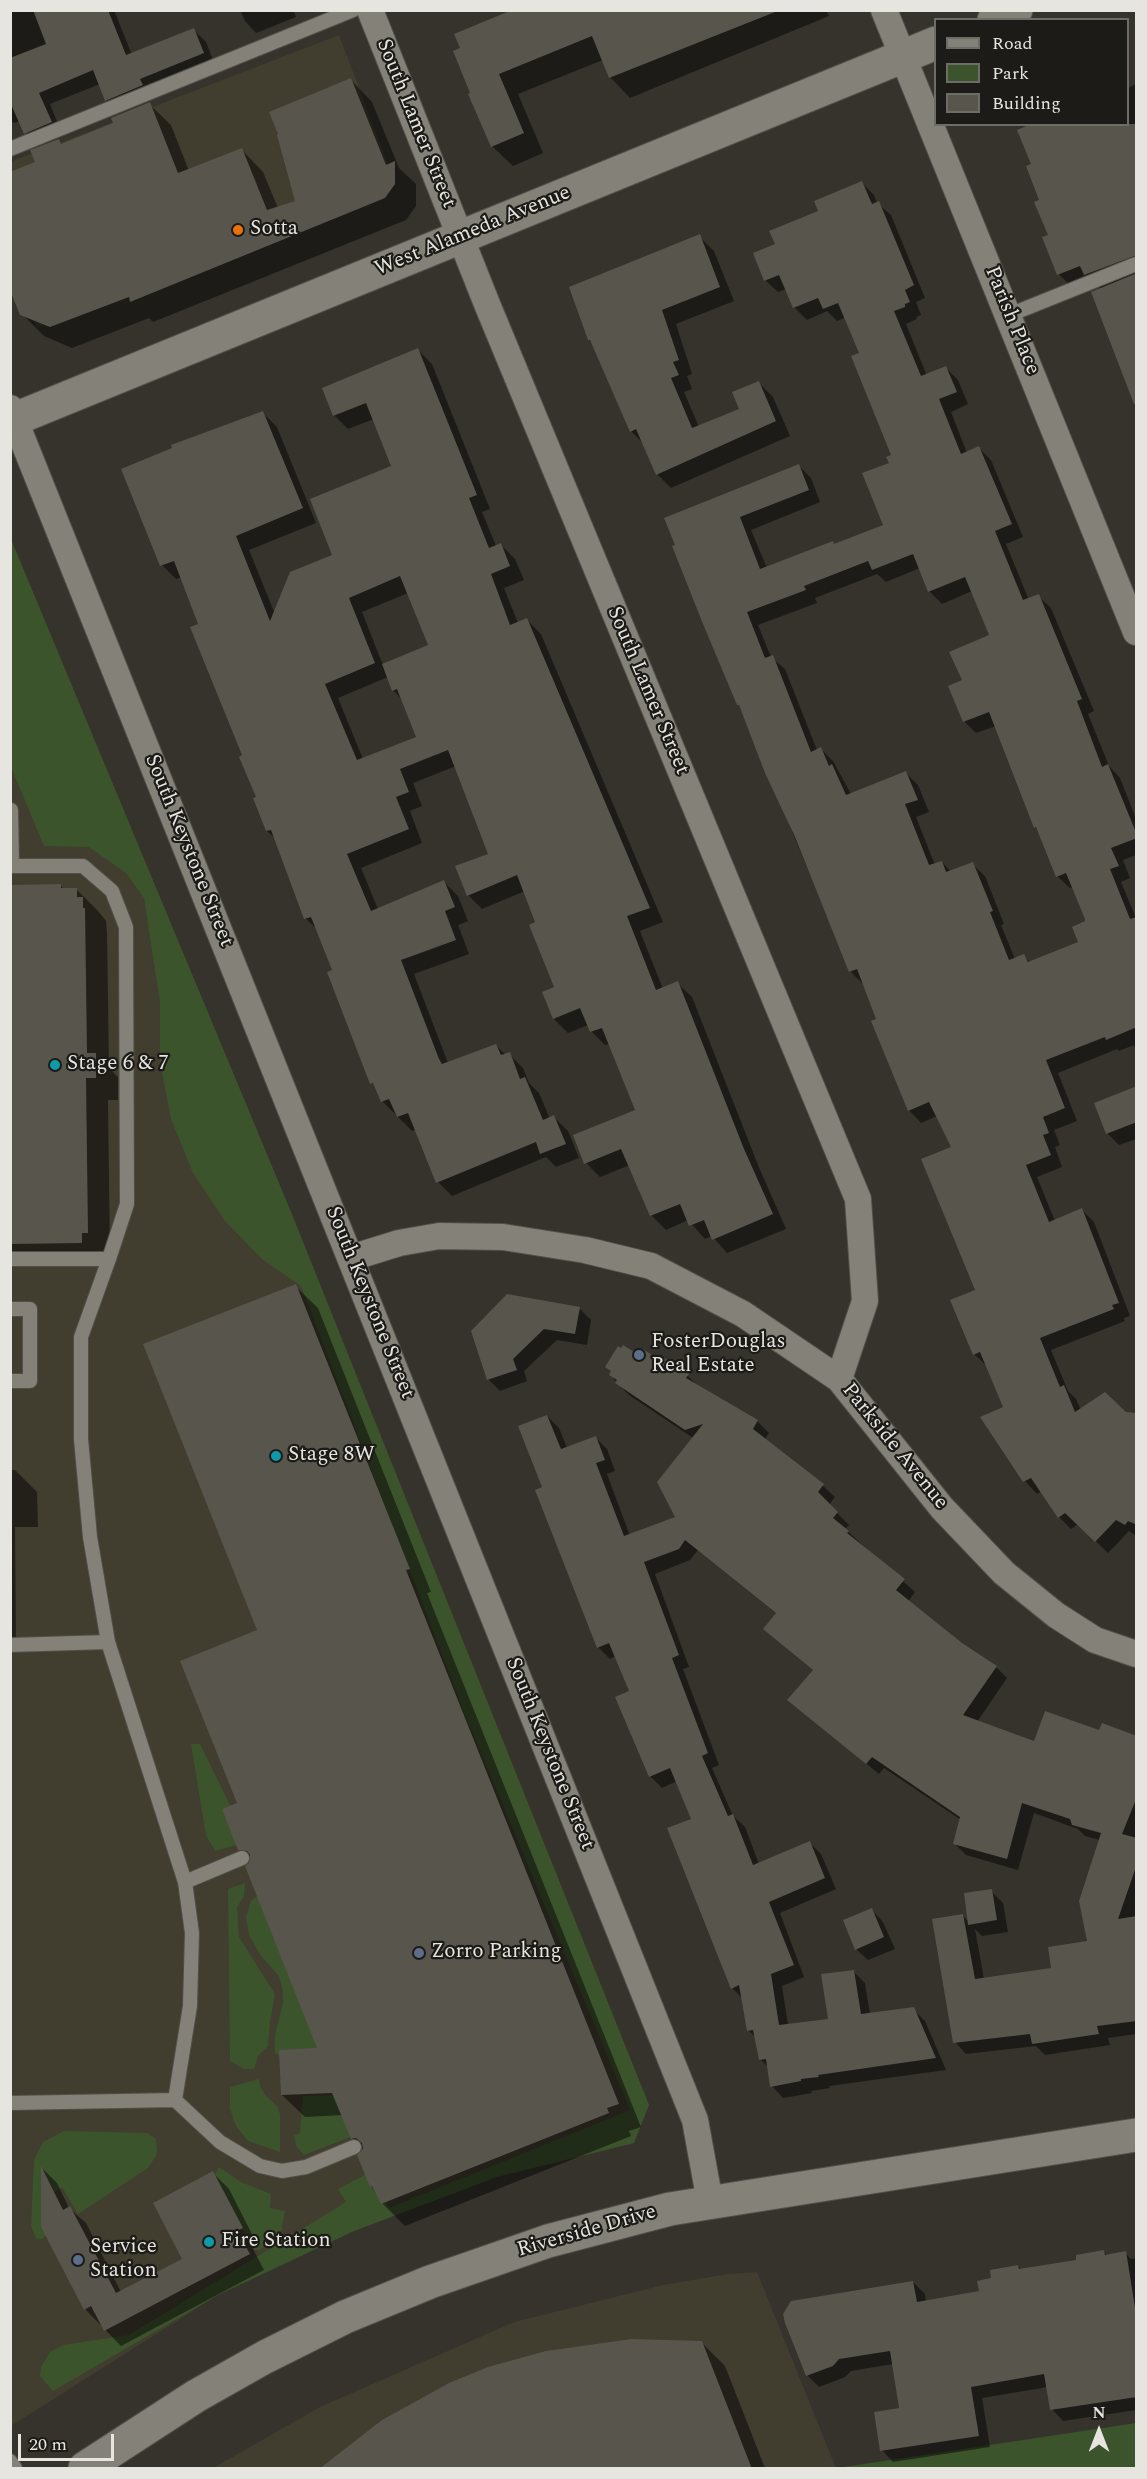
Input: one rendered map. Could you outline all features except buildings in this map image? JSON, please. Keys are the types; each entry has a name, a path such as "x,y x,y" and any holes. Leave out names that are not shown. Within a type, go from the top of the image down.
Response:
{"main road":[{"path":"998,18 1016,10"},
{"name":"West Alameda Avenue","path":"12,416 934,44"},
{"name":"Riverside Drive","path":"85,2469 196,2396 265,2357 345,2317 430,2282 548,2241 636,2217 710,2202 1137,2135"}],"street":[{"name":"South Lamer Street","path":"370,10 459,237 858,1199 865,1301 839,1378"},
{"name":"Parish Place","path":"884,10 1137,632"},
{"name":"South Keystone Street","path":"12,416 695,2120 710,2202"},
{"name":"Parkside Avenue","path":"351,1258 399,1243 439,1236 493,1237 585,1250 651,1266 743,1314 839,1378 942,1508 1004,1574 1056,1615 1095,1640 1137,1654"}],"lane":[{"path":"10,149 353,10"},
{"path":"1009,315 1137,264"},
{"path":"11,810 11,866 83,866 112,891 126,927 127,1204 81,1337 81,1439 90,1537 108,1642 185,1882 192,1933 190,2006 175,2100"},
{"path":"10,1259 109,1259"},
{"path":"10,1309 30,1309 30,1381 10,1381"},
{"path":"10,1646 108,1642"},
{"path":"185,1882 242,1858"},
{"path":"10,2103 175,2100 220,2142 260,2166 282,2171 306,2167 354,2147"},
{"path":"10,2461 15,2469"}],"shaded area":[{"path":"339,35 396,185 37,328 11,265 10,162"},
{"path":"10,537 291,1212 649,2105 634,2143 497,2177 354,2231 218,2295 11,2426"},
{"path":"757,2272 836,2468 213,2468 320,2407 514,2322 663,2285 728,2274"}],"green space":[{"path":"10,537 291,1212 649,2105 634,2143 497,2177 354,2231 218,2295 53,2391 40,2376 41,2367 50,2352 63,2345 129,2335 346,2202 338,2189 374,2170 389,2208 630,2110 464,1712 301,1286 263,1260 225,1221 193,1173 171,1119 160,1062 160,1002 144,898 126,873 89,847 44,846 11,767"},
{"path":"191,1744 200,1744 230,1805 243,1843 215,1851 206,1835"},
{"path":"245,1883 244,1896 237,1907 239,1937 275,1994 268,2046 258,2056 254,2069 244,2069 230,2061 228,1889"},
{"path":"262,1892 323,2057 285,2058 275,2053 275,2035 283,2003 283,1991 279,1976 261,1956 249,1935 246,1917 251,1901"},
{"path":"259,2079 265,2095 277,2106 280,2114 280,2152 248,2141 236,2126 230,2109 230,2087"},
{"path":"339,2095 358,2134 304,2155 296,2146 294,2135 300,2133 303,2096"},
{"path":"64,2131 147,2133 156,2139 157,2154 148,2168 78,2214 62,2187 42,2201 49,2234 42,2239 36,2238 31,2226 34,2160 43,2142"},
{"path":"219,2167 241,2182 271,2194 270,2208 285,2211 281,2231 260,2250 254,2250 214,2176"},
{"path":"1136,2423 1136,2468 837,2468"}],"place":[{"name":"Sotta","path":"238,230"},
{"name":"Stage 6 & 7","path":"55,1065"},
{"name":"FosterDouglas Real Estate","path":"639,1355"},
{"name":"Stage 8W","path":"276,1456"},
{"name":"Zorro Parking","path":"419,1953"},
{"name":"Fire Station","path":"209,2242"},
{"name":"Service Station","path":"78,2260"}]}
